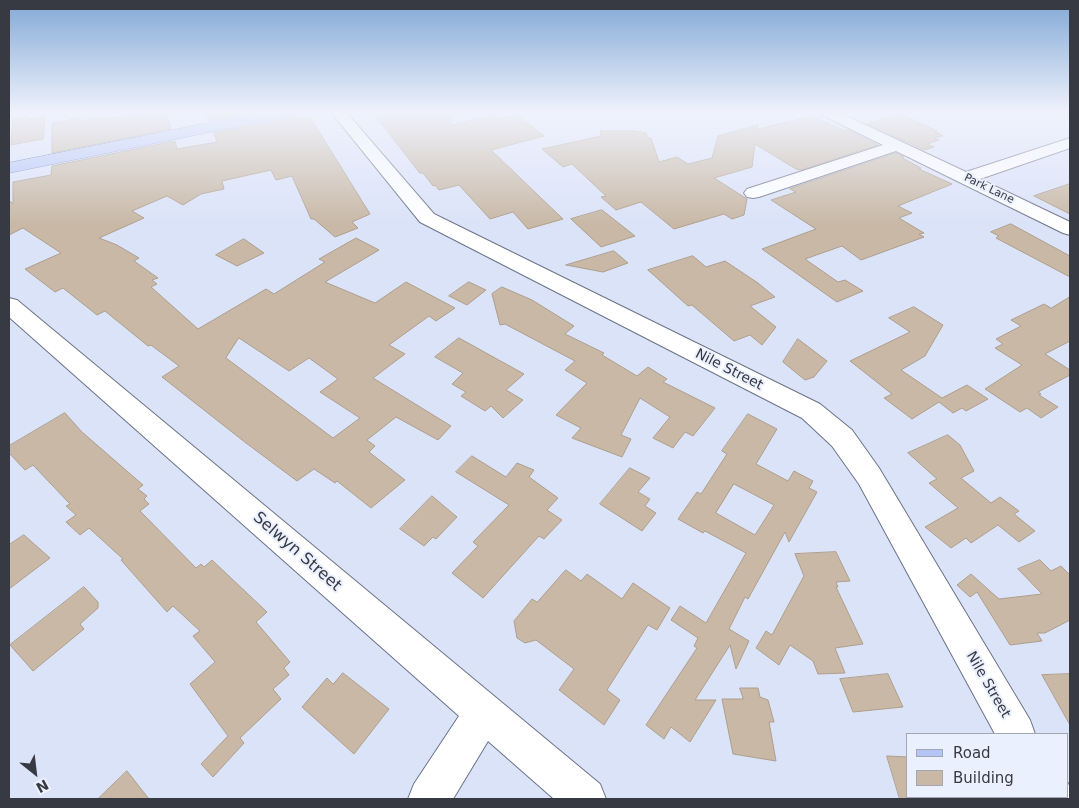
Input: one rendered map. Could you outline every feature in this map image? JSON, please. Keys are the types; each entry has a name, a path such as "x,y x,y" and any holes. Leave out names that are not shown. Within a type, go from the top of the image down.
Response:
{"main road":[{"path":"9,168 99,150"}],"street":[{"name":"Nile Street","path":"369,150 426,218 811,410 842,438 868,476 1015,733"},
{"path":"753,193 885,150"},
{"name":"Park Lane","path":"909,150 1070,229"},
{"path":"967,178 1050,150"},
{"name":"Selwyn Street","path":"9,306 585,799"},
{"path":"429,799 484,712"}],"building":[{"path":"52,150 68,150 52,153"},
{"path":"132,150 330,150 370,214 352,222 358,228 335,237 314,219 311,219 292,176 276,180 271,170 222,181 224,189 201,194 183,205 167,196 132,211 144,218 99,238 117,245 139,258 134,261 158,278 152,280 157,284 151,287 198,329 266,289 274,294 325,262 319,259 356,238 379,250 325,282 375,303 406,282 455,308 436,321 429,316 389,345 405,354 373,378 451,426 438,440 396,417 367,440 375,446 369,452 405,480 371,508 337,481 335,483 314,469 297,481 162,377 179,366 151,345 148,346 105,311 97,315 63,288 55,292 25,269 61,253 23,228 9,235 9,200 13,204 13,182 51,175 52,166","holes":["239,338 289,371 309,358 338,379 320,392 360,418 333,438 226,358"]},
{"path":"402,150 492,150 563,219 528,229 513,212 490,219 459,185 439,190 435,185 433,186 423,173 420,173"},
{"path":"543,150 655,150 659,162 677,157 688,164 712,158 714,150 754,150 752,167 714,178 747,199 744,215 732,219 724,214 674,229 641,202 616,210 601,197 606,196 572,164 563,167"},
{"path":"764,150 864,150 801,170 796,169"},
{"path":"896,153 921,168 919,169 952,184 898,206 912,213 899,218 924,233 919,234 924,237 861,260 842,246 805,259 838,282 845,280 863,291 837,302 762,249 816,229 771,200 796,192 790,189"},
{"path":"1070,184 1070,214 1034,196"},
{"path":"602,210 635,236 601,247 571,219"},
{"path":"1011,224 1070,256 1070,277 996,238 999,236 991,232"},
{"path":"244,239 264,253 237,266 216,255"},
{"path":"614,251 628,263 603,272 566,265"},
{"path":"693,256 706,267 725,261 775,297 750,306 776,327 762,345 750,335 734,341 692,305 688,306 648,270"},
{"path":"469,282 486,290 467,305 449,296"},
{"path":"502,287 532,300 574,326 565,334 604,353 602,355 637,376 648,367 667,379 663,382 715,408 693,436 685,432 673,448 653,438 670,417 640,398 621,435 631,439 622,457 572,438 581,428 556,415 587,383 565,370 575,361 505,324 500,325 492,294"},
{"path":"1070,297 1070,341 1045,354 1070,370 1070,375 1038,392 1041,394 1039,395 1058,407 1041,418 1027,408 1020,412 985,389 1022,365 995,348 1003,344 996,339 1021,326 1011,320 1044,304 1051,308"},
{"path":"914,307 943,325 925,356 901,370 942,398 967,385 988,399 966,411 962,408 953,413 939,402 912,419 884,398 892,394 850,361 910,332 889,318"},
{"path":"459,338 524,374 506,390 523,400 503,418 491,406 485,411 461,396 466,392 452,384 463,373 435,357"},
{"path":"798,339 827,361 814,377 805,380 783,362"},
{"path":"65,413 82,432 143,485 138,489 147,496 144,499 149,504 140,511 196,568 201,564 204,567 212,560 267,612 256,622 290,662 284,668 289,675 273,689 281,699 240,738 244,743 213,777 201,764 228,736 190,684 215,662 193,636 200,631 173,606 167,612 121,560 123,559 89,528 80,535 66,522 76,515 66,506 70,504 33,465 25,470 9,453 9,446"},
{"path":"748,414 777,429 756,464 788,481 794,471 813,481 809,488 817,492 789,542 785,532 748,599 745,597 729,629 749,641 736,669 730,645 695,700 716,700 690,742 671,727 664,739 646,725 697,648 694,646 698,638 671,620 680,606 706,623 746,553 678,519 697,492 701,494 727,454 722,451","holes":["734,484 774,505 755,535 716,513"]},
{"path":"948,435 960,445 974,471 961,478 991,503 1000,497 1019,511 1014,514 1035,531 1019,542 998,525 971,543 966,538 951,548 925,527 958,508 929,483 937,479 908,453"},
{"path":"472,456 506,477 517,463 534,470 529,477 558,498 547,510 562,520 544,539 539,536 483,598 452,573 478,546 473,542 509,505 456,472"},
{"path":"630,468 650,478 638,492 650,499 645,506 656,513 642,531 600,504"},
{"path":"432,496 457,517 436,539 433,537 424,546 400,529"},
{"path":"24,535 50,558 9,589 9,545"},
{"path":"836,552 850,581 836,582 838,587 836,587 863,644 835,648 845,673 818,674 813,661 790,645 779,665 756,648 766,631 772,635 804,576 795,554"},
{"path":"1040,560 1051,571 1061,566 1070,575 1070,620 1045,633 1037,633 1042,641 1010,645 977,592 970,597 957,585 971,574 999,599 1042,594 1018,569"},
{"path":"566,570 581,581 587,574 622,599 633,583 670,608 657,630 648,625 607,690 620,700 604,725 559,690 574,669 536,640 525,643 517,638 514,621 532,599 537,602"},
{"path":"84,587 98,602 98,608 80,624 84,629 33,671 10,645"},
{"path":"343,673 389,709 354,754 302,707 327,678 333,684"},
{"path":"888,674 903,707 853,712 840,679"},
{"path":"1070,674 1070,725 1042,675"},
{"path":"740,688 758,688 760,697 768,700 774,722 769,722 776,761 733,754 722,699 743,699"},
{"path":"887,756 906,757 906,798 908,799 900,799"},
{"path":"127,771 149,799 98,799"}]}
